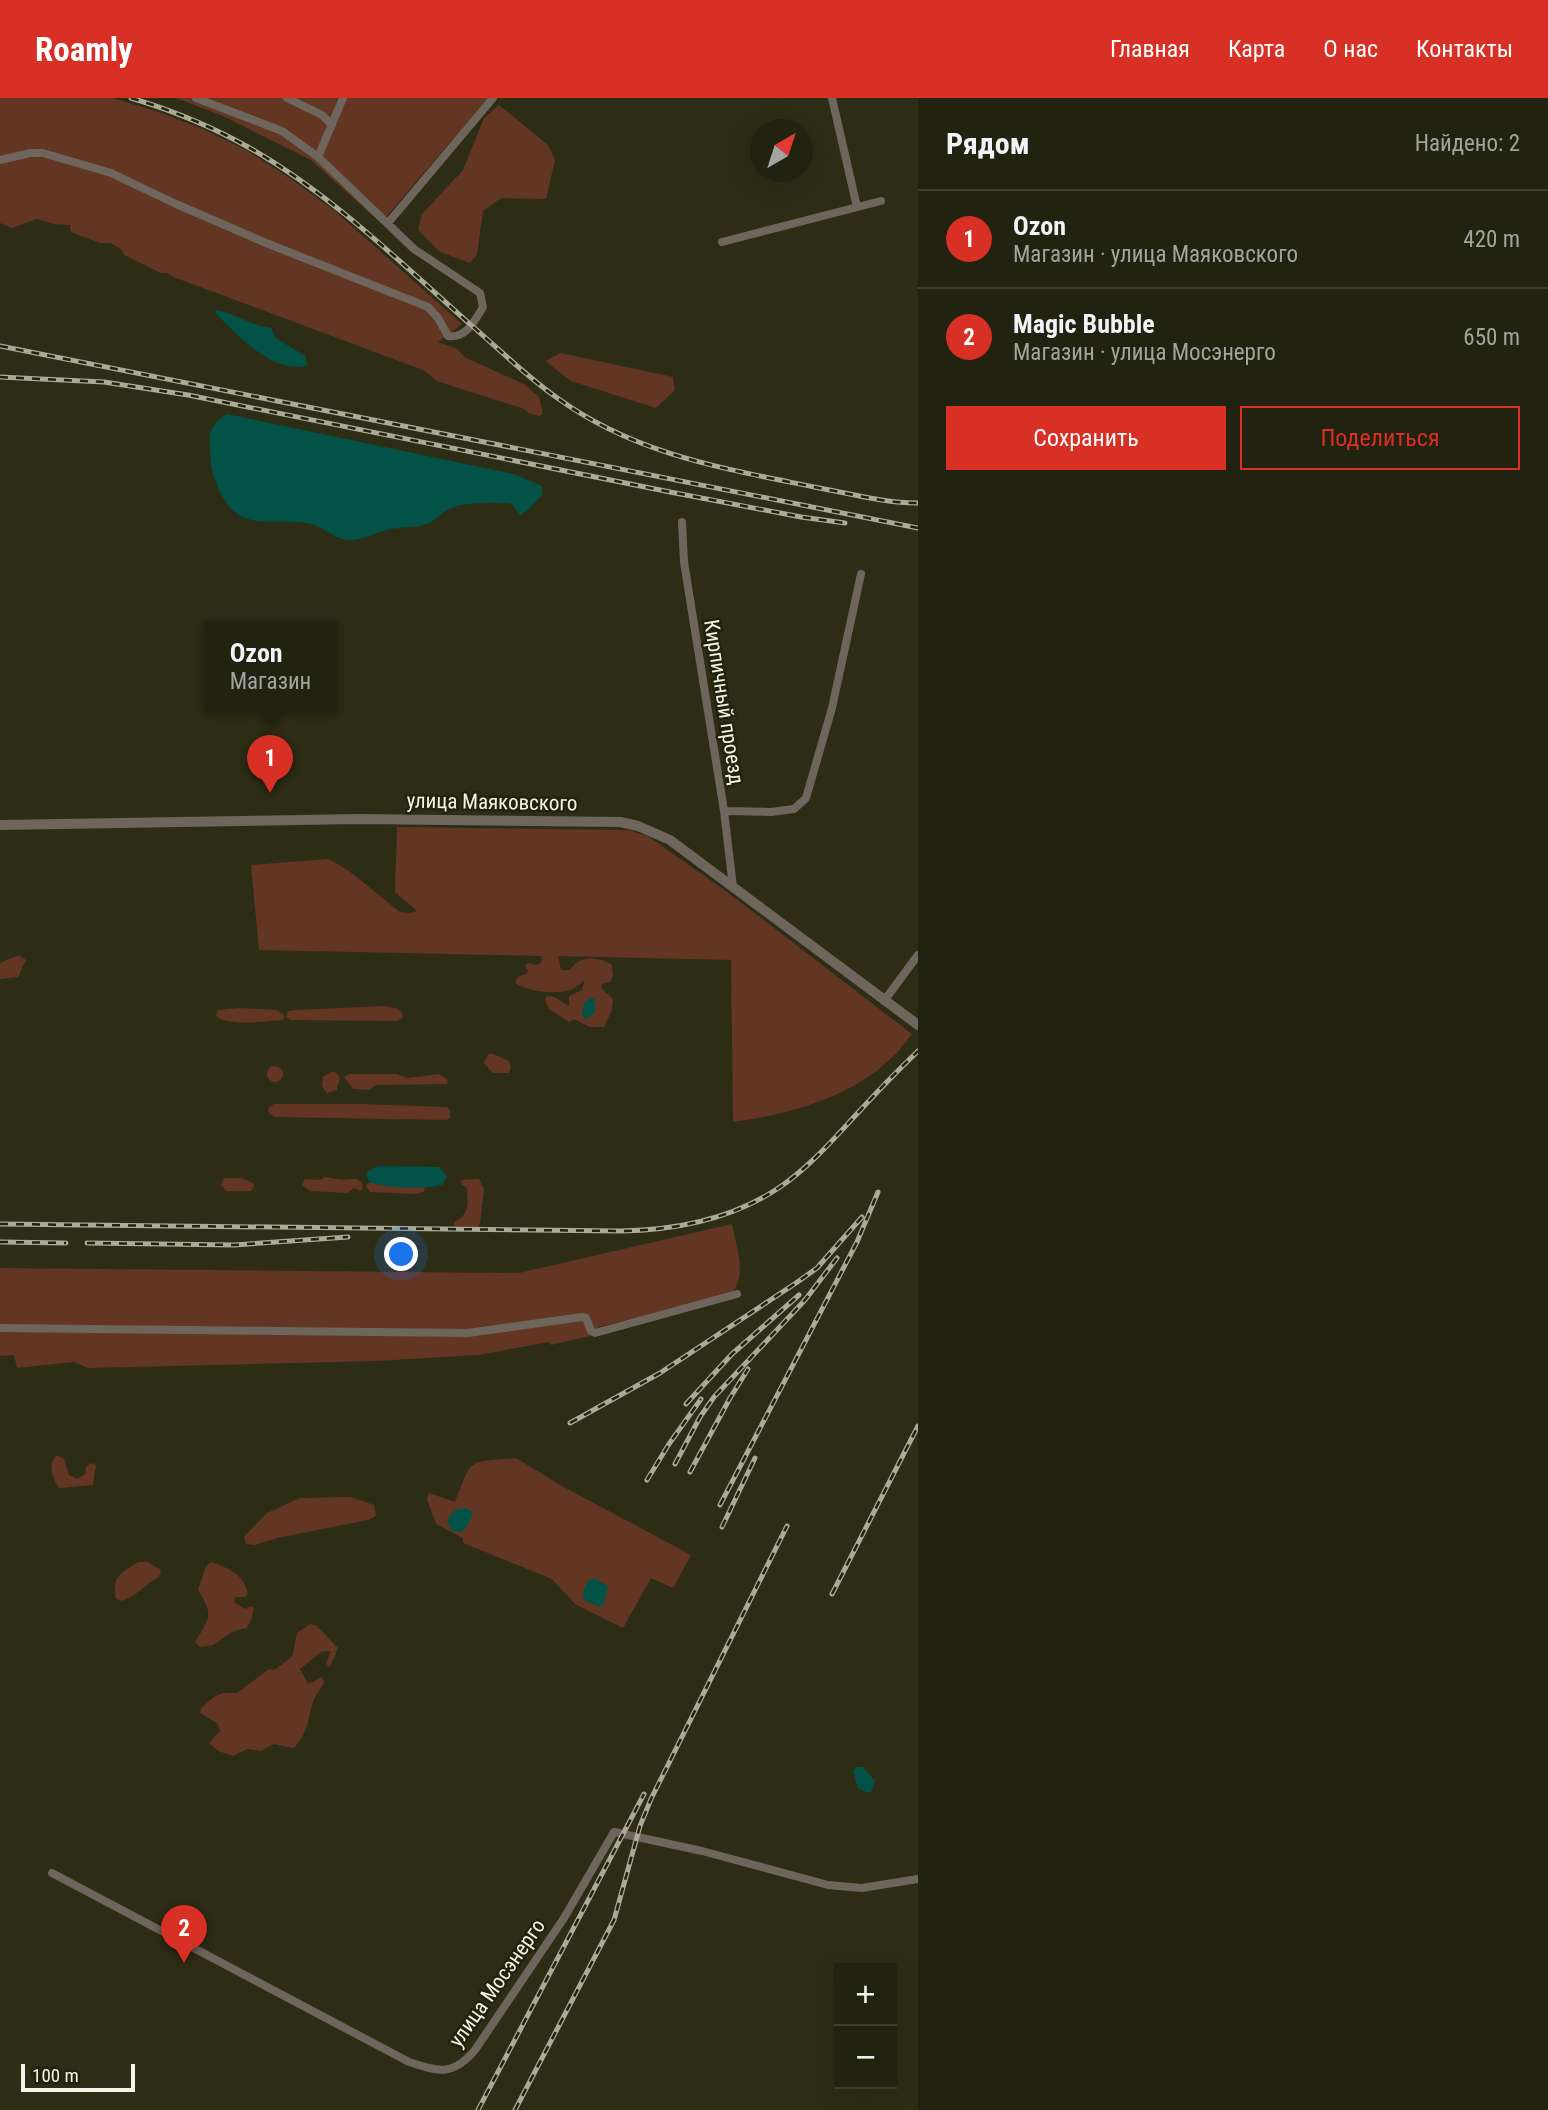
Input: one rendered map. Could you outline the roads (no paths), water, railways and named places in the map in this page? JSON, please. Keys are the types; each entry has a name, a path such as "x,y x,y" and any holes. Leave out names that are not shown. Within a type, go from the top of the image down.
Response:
{"street":[{"path":"0,159 43,153 111,173 271,245 428,307 449,336 454,338 464,334 483,307 480,293 414,249 318,157 282,131 196,98"},
{"path":"286,98 322,115 332,125"},
{"path":"318,157 343,98"},
{"path":"388,223 493,98"},
{"path":"832,98 857,207"},
{"path":"722,242 881,201"},
{"name":"Кирпичный проезд","path":"682,522 684,562 724,811 733,887"},
{"path":"724,811 771,812 794,809 806,798 832,708 861,574"},
{"name":"улица Маяковского","path":"0,825 359,819 620,822 656,832 918,1025"},
{"path":"884,1001 918,955"},
{"path":"0,1328 468,1333 582,1317 586,1318 591,1331 595,1333 737,1294"},
{"name":"улица Мосэнерго","path":"52,1873 409,2062 431,2069 448,2070 464,2063 475,2050 564,1918 614,1832 702,1851 828,1885 862,1888 918,1879"}],"water":[{"path":"215,310 271,328 276,338 305,356 307,366 294,367 268,358 245,342"},
{"path":"227,414 514,474 542,486 542,495 520,515 512,504 463,505 449,509 427,524 390,529 355,540 338,537 311,524 256,521 236,513 227,504 212,471 210,435 215,424"},
{"path":"592,997 595,999 595,1013 586,1019 582,1015 584,1003"},
{"path":"378,1166 439,1167 447,1176 442,1185 415,1188 386,1186 369,1182 366,1174"},
{"path":"467,1508 472,1512 467,1525 462,1532 452,1531 448,1523 450,1516 456,1510"},
{"path":"593,1578 608,1586 604,1603 600,1607 584,1600 583,1591"},
{"path":"857,1767 863,1767 875,1781 871,1792 858,1788 853,1771"}],"railway":[{"path":"131,98 220,132 308,186 364,230 534,380 556,397 616,432 647,446 745,473 866,497 918,503"},
{"path":"0,346 918,528"},
{"path":"0,377 104,382 188,395 670,492 845,523"},
{"path":"0,1224 621,1231 683,1225 724,1215 762,1198 790,1180 819,1154 918,1051"},
{"path":"720,1505 857,1242 878,1192"},
{"path":"570,1423 660,1373 796,1283 817,1268 862,1217"},
{"path":"87,1243 234,1245 348,1237"},
{"path":"0,1242 66,1243"},
{"path":"675,1464 714,1397 805,1300 837,1258"},
{"path":"686,1404 732,1354 799,1295"},
{"path":"690,1472 748,1369"},
{"path":"647,1480 701,1399"},
{"path":"832,1594 918,1426"},
{"path":"722,1527 755,1458"},
{"path":"515,2110 614,1920 640,1826 651,1799 787,1526"},
{"path":"478,2110 644,1794"}],"place":[{"name":"Ozon","path":"270,793"},
{"name":"Magic Bubble","path":"184,1963"}]}
